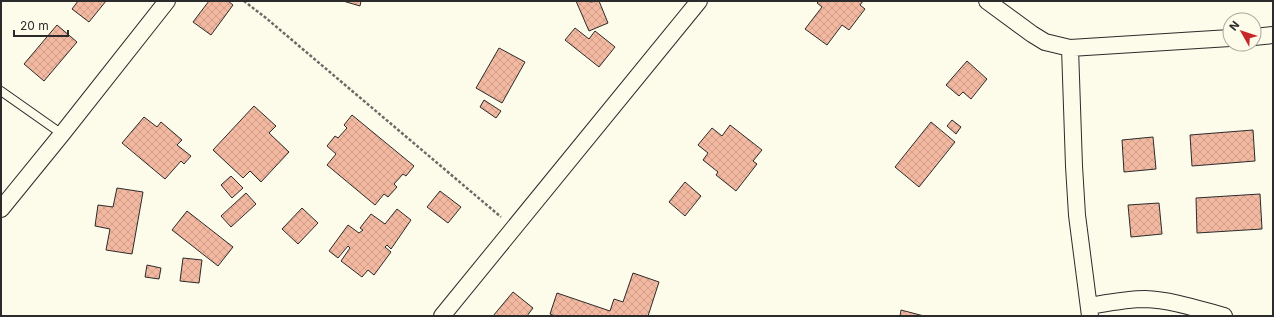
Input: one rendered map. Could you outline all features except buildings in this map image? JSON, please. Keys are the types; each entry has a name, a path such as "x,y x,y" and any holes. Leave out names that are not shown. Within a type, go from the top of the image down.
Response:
{"street":[{"path":"1,209 167,1"},
{"path":"442,316 699,1"},
{"path":"987,1 1020,26 1045,42 1070,48 1222,38"},
{"path":"1262,37 1273,36"},
{"path":"1070,48 1077,215 1090,311 1119,301 1144,299 1165,301 1224,316"}],"lane":[{"path":"1,91 62,134"}],"path":[{"path":"244,1 514,227"}]}
